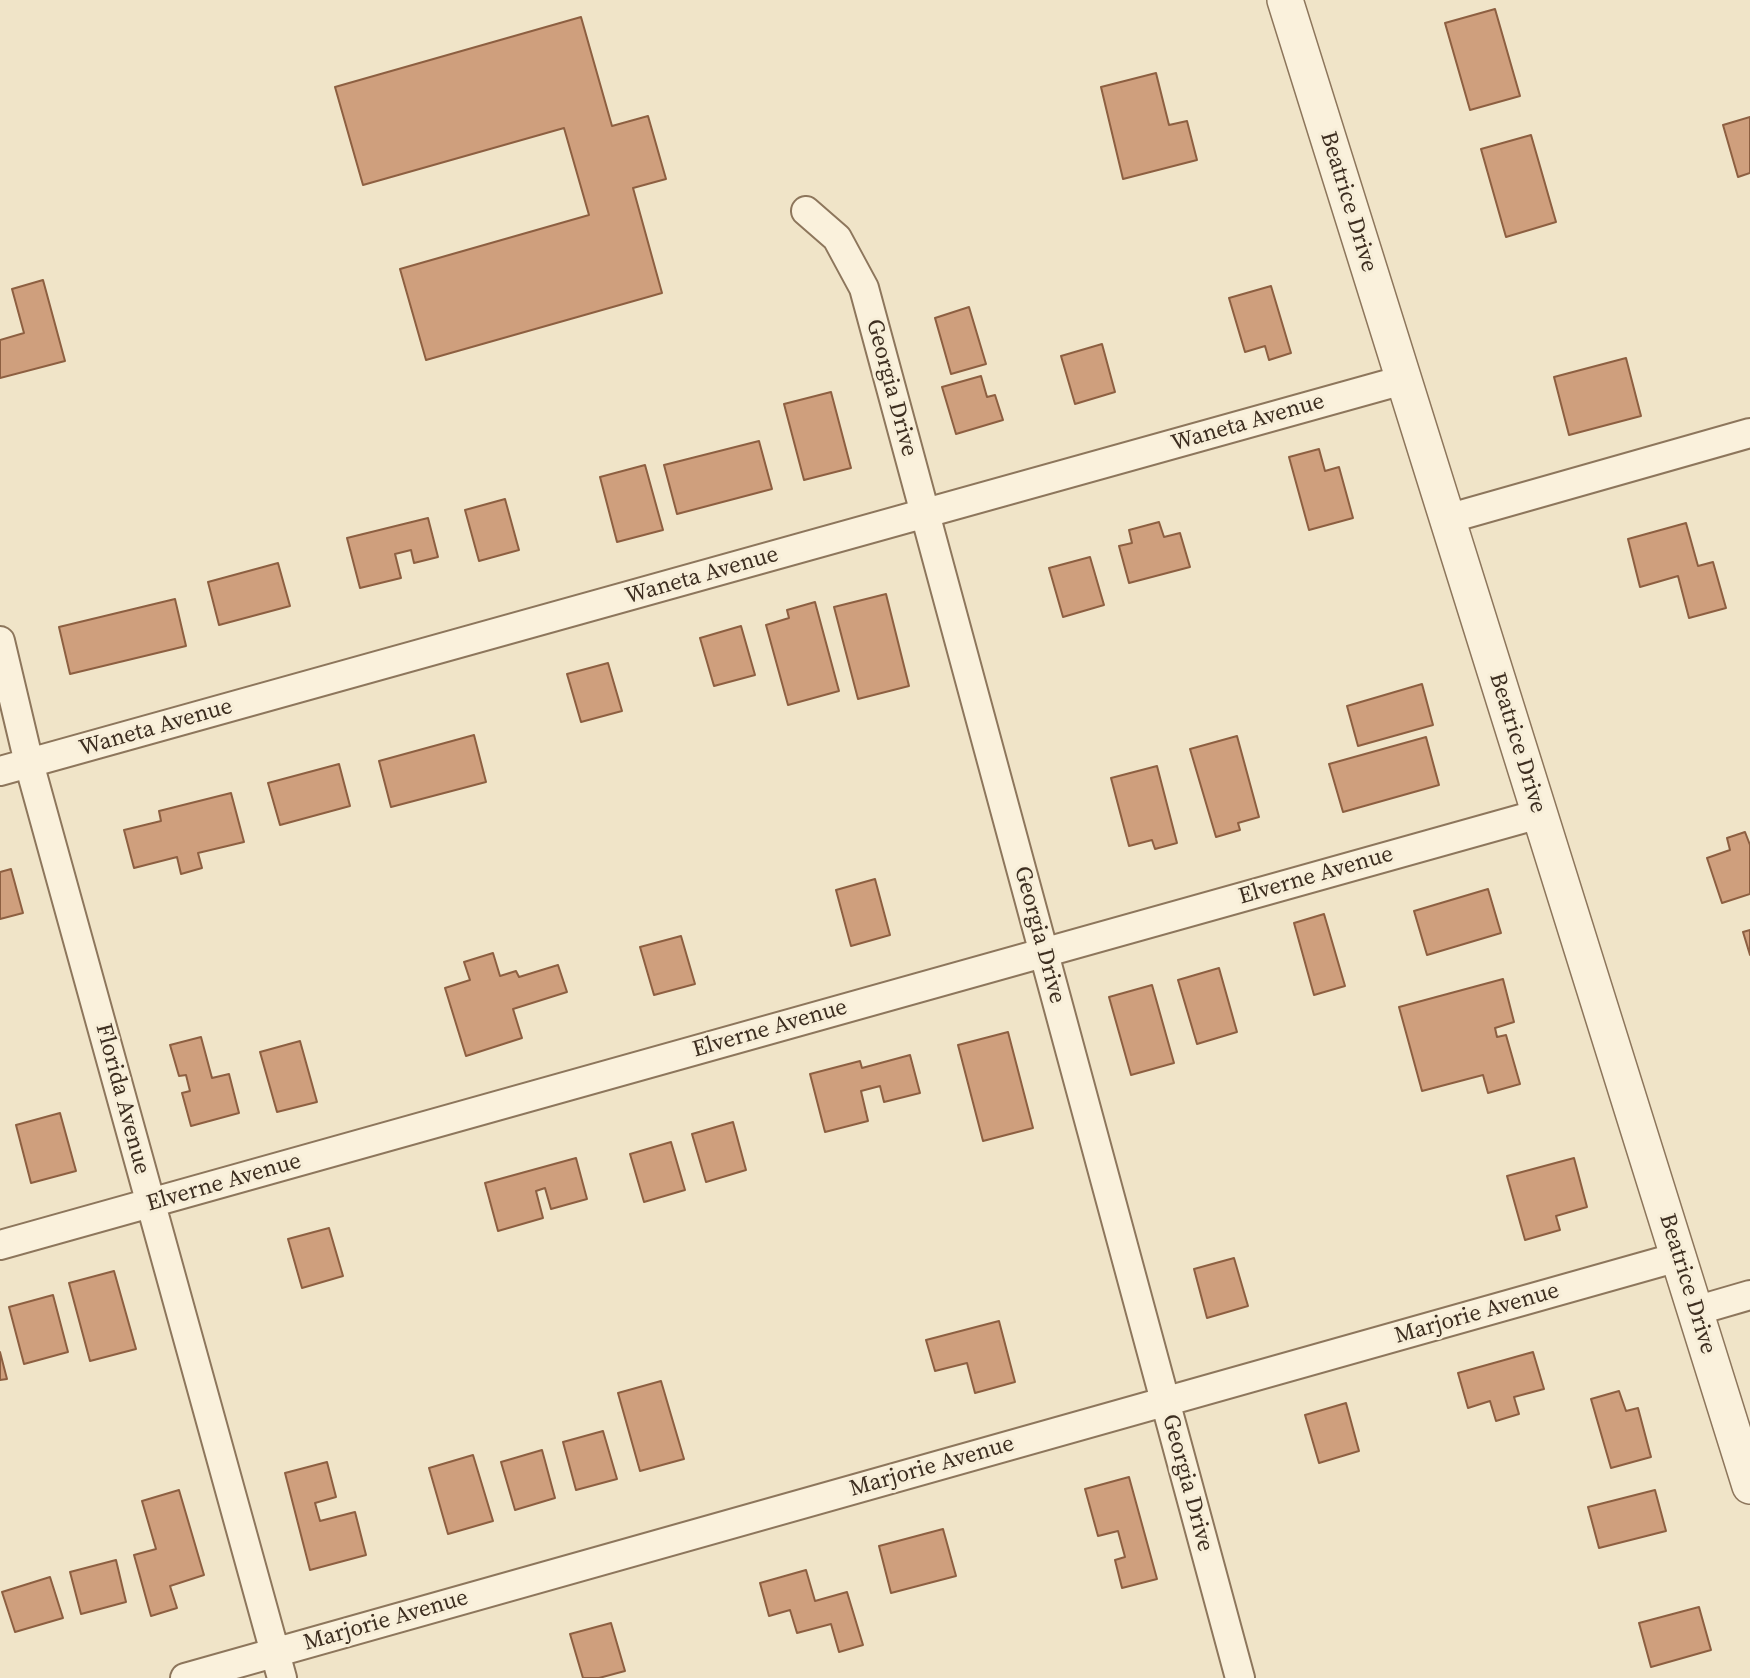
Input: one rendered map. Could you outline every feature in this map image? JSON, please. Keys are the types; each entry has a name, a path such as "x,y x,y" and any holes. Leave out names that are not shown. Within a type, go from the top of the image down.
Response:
{"street":[{"name":"Beatrice Drive","path":"1284,0 1750,1486"},
{"name":"Georgia Drive","path":"806,211 837,238 864,288 1240,1678"},
{"name":"Waneta Avenue","path":"0,771 1403,380"},
{"path":"1447,519 1750,433"},
{"name":"Florida Avenue","path":"0,641 29,763 278,1665"},
{"name":"Elverne Avenue","path":"0,1245 1539,814"},
{"name":"Marjorie Avenue","path":"185,1678 278,1665 1165,1402 1678,1257"},
{"path":"1695,1311 1750,1295"}],"building":[{"path":"1495,9 1520,96 1470,110 1445,23"},
{"path":"581,17 612,126 648,116 666,179 633,188 662,293 426,360 400,269 589,215 564,128 363,185 335,87"},
{"path":"1156,73 1169,125 1187,121 1197,160 1123,179 1101,87"},
{"path":"1750,117 1750,173 1738,177 1723,125"},
{"path":"1531,135 1556,222 1506,237 1481,149"},
{"path":"43,280 65,361 0,378 0,340 24,333 12,289"},
{"path":"1271,286 1291,353 1269,360 1265,346 1245,352 1229,298"},
{"path":"969,307 986,364 951,374 935,318"},
{"path":"1102,344 1115,392 1075,404 1061,356"},
{"path":"1626,358 1641,416 1569,435 1554,377"},
{"path":"981,376 987,397 995,395 1003,420 956,434 942,387"},
{"path":"831,392 851,468 804,480 784,404"},
{"path":"759,441 772,489 677,514 664,465"},
{"path":"1319,449 1325,471 1339,467 1353,518 1309,530 1289,457"},
{"path":"645,465 663,530 617,542 600,477"},
{"path":"505,499 519,550 479,561 465,510"},
{"path":"428,518 438,557 414,563 411,550 395,554 401,578 360,588 347,538"},
{"path":"1159,522 1164,537 1180,533 1190,567 1129,583 1119,546 1132,543 1129,530"},
{"path":"1686,523 1698,566 1713,562 1726,608 1689,618 1678,576 1640,587 1628,539"},
{"path":"1090,557 1104,605 1063,617 1049,568"},
{"path":"278,563 290,606 219,625 208,582"},
{"path":"886,594 909,686 858,699 834,607"},
{"path":"175,599 186,646 70,674 59,627"},
{"path":"815,602 839,691 788,705 766,625 789,618 787,610"},
{"path":"741,626 755,675 714,686 700,638"},
{"path":"608,663 622,711 581,722 567,674"},
{"path":"1422,684 1433,725 1358,746 1347,706"},
{"path":"474,735 486,782 391,807 379,761"},
{"path":"1237,736 1259,817 1238,823 1240,830 1216,837 1190,749"},
{"path":"1426,737 1439,785 1343,812 1329,764"},
{"path":"339,764 350,806 280,825 268,783"},
{"path":"1157,766 1177,843 1155,849 1152,840 1129,846 1111,778"},
{"path":"231,793 244,842 198,853 202,868 181,874 177,857 134,868 124,830 161,821 159,811"},
{"path":"1745,832 1750,845 1750,894 1722,903 1707,858 1730,850 1727,838"},
{"path":"11,869 23,913 0,919 0,872"},
{"path":"875,879 890,935 851,946 836,890"},
{"path":"1488,889 1501,933 1427,955 1414,911"},
{"path":"1324,914 1345,986 1314,995 1294,923"},
{"path":"1750,930 1750,955 1743,932"},
{"path":"681,936 695,984 654,995 640,947"},
{"path":"493,953 500,976 516,971 519,977 558,965 567,992 513,1009 522,1038 466,1056 445,988 470,980 464,962"},
{"path":"1219,968 1237,1032 1197,1044 1178,980"},
{"path":"1503,979 1514,1022 1495,1028 1497,1037 1506,1035 1520,1084 1488,1093 1483,1075 1422,1091 1399,1007"},
{"path":"1152,985 1174,1063 1131,1075 1109,997"},
{"path":"1008,1032 1033,1128 983,1141 958,1045"},
{"path":"201,1037 212,1078 229,1074 239,1113 191,1126 182,1093 190,1091 186,1075 179,1076 170,1045"},
{"path":"300,1041 317,1102 277,1112 260,1052"},
{"path":"910,1055 920,1093 884,1102 880,1086 861,1091 868,1121 825,1132 810,1074 860,1061 862,1068"},
{"path":"60,1113 76,1171 31,1183 16,1125"},
{"path":"733,1122 746,1170 706,1182 692,1134"},
{"path":"671,1142 685,1190 644,1202 630,1154"},
{"path":"576,1158 587,1199 551,1209 545,1188 536,1191 543,1218 498,1231 485,1183"},
{"path":"1574,1158 1587,1207 1556,1216 1560,1230 1525,1240 1507,1176"},
{"path":"329,1228 343,1276 302,1288 288,1239"},
{"path":"1234,1258 1248,1306 1207,1318 1194,1269"},
{"path":"114,1271 136,1349 90,1361 69,1283"},
{"path":"53,1295 68,1352 24,1364 9,1307"},
{"path":"999,1321 1015,1382 975,1393 967,1363 935,1371 926,1340"},
{"path":"0,1352 7,1379 0,1380"},
{"path":"1533,1352 1544,1389 1514,1397 1519,1414 1496,1421 1490,1401 1468,1408 1458,1373"},
{"path":"661,1381 684,1459 640,1471 618,1393"},
{"path":"1619,1391 1626,1411 1638,1408 1651,1457 1611,1468 1591,1399"},
{"path":"1346,1403 1359,1451 1319,1463 1305,1415"},
{"path":"603,1431 617,1479 576,1490 563,1442"},
{"path":"542,1450 555,1498 515,1510 501,1462"},
{"path":"473,1455 493,1521 448,1534 429,1468"},
{"path":"327,1462 336,1497 315,1503 320,1521 355,1512 366,1555 310,1570 285,1473"},
{"path":"1129,1477 1157,1579 1122,1588 1115,1560 1125,1557 1118,1531 1098,1536 1085,1489"},
{"path":"179,1490 204,1575 170,1586 177,1608 151,1616 134,1555 156,1549 142,1501"},
{"path":"1655,1490 1666,1531 1599,1548 1588,1507"},
{"path":"943,1529 956,1576 891,1593 879,1546"},
{"path":"116,1560 126,1602 81,1614 70,1572"},
{"path":"806,1570 815,1601 847,1592 863,1645 839,1652 831,1624 797,1633 790,1610 769,1616 760,1583"},
{"path":"50,1577 63,1618 15,1632 2,1592"},
{"path":"1699,1607 1711,1650 1651,1667 1639,1623"},
{"path":"611,1623 625,1671 599,1678 583,1678 570,1634"}]}
